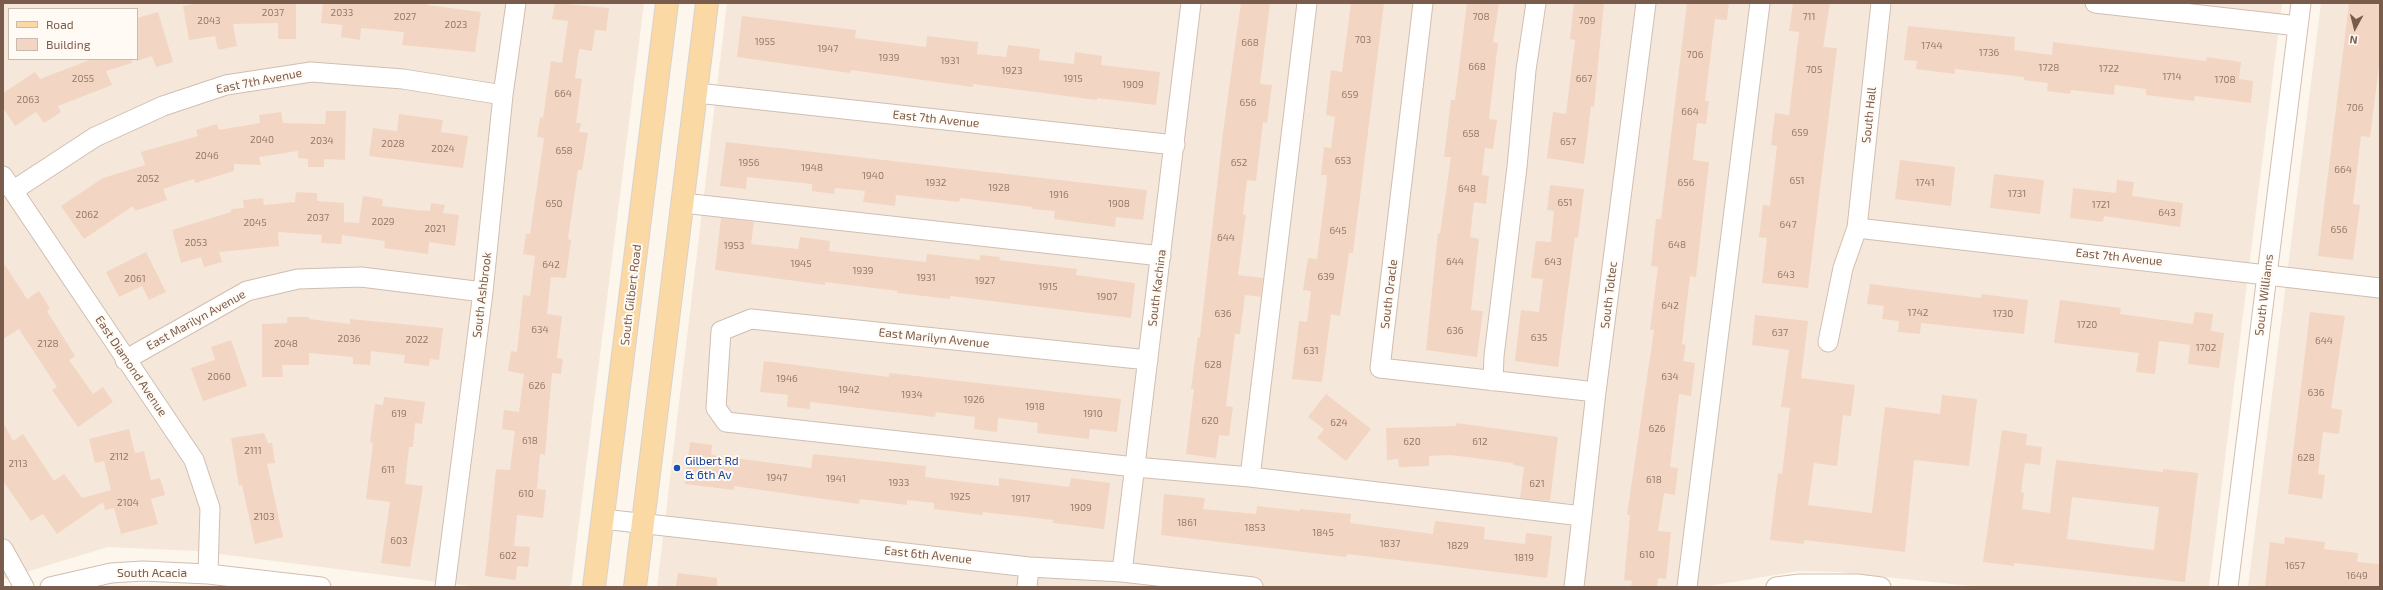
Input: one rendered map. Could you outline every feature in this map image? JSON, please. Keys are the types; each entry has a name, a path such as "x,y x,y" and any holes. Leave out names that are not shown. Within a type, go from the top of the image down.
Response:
{"main road":[{"name":"South Gilbert Road","path":"594,587 667,3"},
{"path":"635,587 707,3"}],"street":[{"name":"South Ashbrook","path":"445,587 483,292 503,95 516,3"},
{"name":"South Kachina","path":"1122,572 1175,145 1191,3"},
{"path":"1250,477 1307,3"},
{"name":"South Oracle","path":"1422,3 1380,368 1596,392"},
{"path":"1493,381 1494,356 1517,167 1526,70 1536,3"},
{"name":"South Toltec","path":"1574,587 1596,392 1646,3"},
{"path":"1687,587 1760,3"},
{"name":"South Hall","path":"1828,342 1843,268 1857,228 1881,3"},
{"path":"2095,3 2298,26"},
{"name":"South Williams","path":"2228,587 2301,3"},
{"name":"East 7th Avenue","path":"9,183 95,136 162,106 226,85 311,72 403,79 503,95"},
{"name":"East 7th Avenue","path":"697,93 1175,145"},
{"name":"East Diamond Avenue","path":"9,183 125,360 194,460 210,508 208,574"},
{"path":"683,203 1161,256"},
{"name":"East 7th Avenue","path":"1857,228 2380,288"},
{"name":"East Marilyn Avenue","path":"125,360 247,291 298,279 361,277 483,292"},
{"name":"East Marilyn Avenue","path":"1135,467 726,422 716,408 721,331 751,319 1148,360"},
{"path":"1135,467 1250,477 1582,516"},
{"name":"East 6th Avenue","path":"603,519 1030,567 1122,572 1150,581 1253,587"},
{"path":"3,549 24,587"},
{"path":"1027,587 1030,567"},
{"name":"South Acacia","path":"50,587 111,573 143,571 208,574 321,587"},
{"path":"1776,587 1800,584 1857,584 1881,587"}],"shaded area":[{"path":"3,3 644,3 571,587 477,587 196,551 108,547 3,579"},
{"path":"727,3 2282,3 2209,587 1980,587 1838,572 1799,571 1703,587 657,587"},
{"path":"2321,3 2380,3 2380,587 2248,587"}],"building":[{"path":"201,3 296,3 296,39 278,39 278,23 233,24 237,46 218,50 215,36 189,40 183,6"},
{"path":"323,3 427,3 427,5 481,12 475,52 402,45 404,32 361,28 360,40 341,37 342,25 321,23"},
{"path":"555,3 609,8 606,31 595,30 592,51 579,49 575,78 582,79 576,123 581,123 579,132 588,133 582,170 578,170 568,239 571,240 566,278 551,277 547,314 562,316 557,358 563,359 561,374 552,373 545,455 540,454 537,489 546,490 543,518 517,515 514,546 530,547 528,567 517,566 516,580 485,576 496,469 510,470 515,431 502,429 504,410 519,412 524,374 508,371 511,351 517,352 523,295 530,296 535,256 523,254 526,234 530,234 544,138 537,137 540,117 543,118 551,61 562,63 568,21 552,19"},
{"path":"1241,3 1270,3 1260,84 1272,85 1267,123 1263,122 1256,181 1247,180 1243,214 1246,215 1238,275 1263,278 1261,297 1245,295 1240,334 1235,334 1226,406 1233,407 1229,436 1219,435 1216,458 1186,454 1194,389 1191,389 1198,337 1200,337 1223,132"},
{"path":"1351,3 1384,3 1353,253 1349,253 1340,316 1331,314 1322,382 1292,379 1299,321 1307,322 1311,291 1303,290 1308,258 1317,259 1327,175 1321,175 1324,147 1331,148 1335,117 1326,115 1331,70 1342,72"},
{"path":"1467,3 1499,3 1493,42 1498,43 1489,119 1497,120 1493,149 1485,148 1482,175 1489,176 1486,204 1474,202 1470,237 1479,239 1471,310 1483,311 1477,357 1426,350 1438,233 1440,234 1451,157 1444,157 1451,100 1455,100"},
{"path":"1574,3 1604,3 1594,107 1591,106 1584,164 1547,158 1553,112 1566,114 1575,40 1570,39"},
{"path":"1687,3 1729,3 1727,20 1715,19 1705,101 1709,101 1706,124 1697,123 1693,160 1709,162 1696,277 1690,276 1682,344 1686,345 1683,361 1695,363 1691,396 1679,394 1670,467 1678,468 1675,495 1664,493 1658,531 1671,532 1666,579 1658,578 1657,587 1631,587 1632,581 1624,580 1630,515 1627,515 1654,330 1650,330 1658,267 1651,266 1656,219 1661,219"},
{"path":"1793,3 1830,3 1823,47 1837,48 1808,288 1762,283 1767,238 1759,237 1763,205 1770,206 1777,146 1771,145 1775,113 1789,115 1799,32 1789,31"},
{"path":"2349,3 2380,3 2380,58 2370,137 2361,136 2353,204 2360,205 2353,260 2318,256"},
{"path":"158,12 173,62 156,67 152,56 137,61 138,18"},
{"path":"742,16 856,30 855,38 926,47 927,36 978,42 977,54 1006,57 1008,45 1040,49 1039,60 1074,64 1075,52 1102,56 1101,65 1160,72 1156,105 1097,98 1097,100 973,84 973,87 851,70 850,73 737,57"},
{"path":"1908,26 2015,37 2014,50 2052,55 2053,42 2206,61 2207,57 2241,62 2239,79 2253,81 2251,103 2195,96 2194,101 2146,95 2146,89 2115,85 2114,95 2071,90 2070,94 2047,91 2048,83 2024,80 2024,77 1955,69 1955,74 1916,69 1917,61 1904,60"},
{"path":"89,60 132,60 132,63 106,71 112,85 58,106 61,112 44,123 36,112 15,126 3,108 3,93 35,72 40,79"},
{"path":"326,111 346,111 345,160 324,159 324,167 308,167 308,159 298,158 298,151 259,157 261,165 234,164 234,171 195,183 194,179 163,189 167,200 135,211 133,206 84,239 61,206 103,178 145,165 141,152 198,136 196,130 217,124 219,130 260,123 259,115 281,112 283,123 325,124"},
{"path":"399,114 443,120 441,132 468,136 463,168 369,156 373,128 397,131"},
{"path":"726,142 1147,190 1143,220 1116,217 1115,227 1054,219 1055,211 960,198 959,202 896,195 895,206 863,202 865,191 835,188 834,194 812,191 812,184 747,177 746,189 720,186"},
{"path":"1900,160 1955,167 1951,206 1895,199"},
{"path":"1994,174 2044,180 2040,214 1990,208"},
{"path":"2117,180 2134,182 2132,196 2183,203 2180,227 2104,216 2103,222 2070,218 2073,188 2116,193"},
{"path":"1550,185 1584,189 1578,238 1575,237 1558,367 1515,361 1521,310 1539,312 1543,279 1531,278 1536,241 1551,242 1554,211 1547,210"},
{"path":"296,192 317,193 317,201 344,203 344,222 359,223 363,196 383,199 382,206 415,210 430,211 431,203 445,205 443,213 459,215 455,246 429,242 428,254 384,248 385,241 342,235 341,244 321,243 322,235 278,232 279,246 219,252 222,262 204,267 201,257 181,263 172,230 231,212 231,209 244,208 243,200 263,198 264,205 295,202"},
{"path":"721,218 754,222 751,244 798,249 800,237 830,241 829,251 926,262 927,254 980,260 980,255 1000,257 999,260 1077,269 1076,275 1135,283 1131,318 950,296 950,299 897,293 898,291 825,282 825,285 715,270"},
{"path":"146,252 166,292 149,300 142,286 119,297 106,272"},
{"path":"3,262 27,299 39,291 50,308 47,311 75,356 69,360 93,394 103,387 113,402 78,427 52,390 57,387 19,329 3,339"},
{"path":"1870,284 1981,298 1982,294 2028,300 2024,334 1921,323 1920,334 1898,332 1899,321 1882,319 1884,306 1867,304"},
{"path":"2060,300 2121,308 2120,314 2193,324 2195,312 2213,314 2211,331 2224,333 2219,368 2188,364 2190,345 2159,341 2155,374 2136,372 2139,353 2054,343"},
{"path":"2310,312 2345,316 2331,408 2342,410 2339,434 2323,432 2318,474 2325,475 2322,499 2288,494"},
{"path":"1755,315 1808,321 1801,378 1855,385 1851,416 1843,415 1837,466 1814,463 1808,505 1872,513 1885,407 1940,414 1942,395 1977,399 1969,466 1914,460 1905,552 1804,540 1804,544 1770,540 1778,473 1782,474 1790,408 1781,407 1789,350 1752,345"},
{"path":"287,317 309,317 309,319 350,324 350,319 443,328 439,360 430,359 429,366 404,363 405,355 371,351 370,365 353,364 353,357 309,353 309,365 282,365 283,377 262,377 262,324 287,323"},
{"path":"231,340 247,386 203,401 191,368 215,360 211,347"},
{"path":"764,361 889,377 889,373 1121,399 1117,432 1090,429 1089,439 1037,433 1038,423 998,418 997,432 974,429 975,417 936,412 935,417 810,402 810,409 787,407 788,395 760,392"},
{"path":"1326,394 1371,429 1346,461 1317,438 1324,429 1308,417"},
{"path":"384,397 425,402 422,424 415,423 413,447 409,447 405,484 423,486 410,567 381,563 390,502 366,499 373,443 370,442 375,404 383,405"},
{"path":"3,422 13,441 23,434 54,481 64,474 82,498 111,490 104,461 95,463 89,439 129,429 135,453 144,451 151,480 160,478 165,495 151,499 158,524 121,534 114,508 105,510 103,502 57,534 43,514 31,521 3,481"},
{"path":"1457,423 1558,437 1550,501 1520,498 1524,467 1513,465 1513,463 1451,455 1429,456 1429,466 1399,467 1398,459 1387,460 1386,428 1456,426"},
{"path":"2002,430 2027,434 2026,445 2042,447 2040,465 2025,463 2021,492 2024,493 2022,509 2050,513 2056,460 2163,472 2163,469 2198,473 2185,582 2014,563 2014,566 1983,562","holes":["2072,497 2159,507 2154,550 2067,539"]},
{"path":"264,433 268,443 272,443 275,463 267,464 283,537 255,544 242,485 239,486 231,438"},
{"path":"690,442 712,445 711,455 811,468 813,454 926,466 925,477 999,486 999,478 1069,487 1071,478 1110,483 1104,529 1053,523 1053,520 983,512 982,515 934,509 934,503 907,500 907,505 860,499 859,504 734,486 734,490 685,484"},
{"path":"1164,494 1205,498 1203,509 1256,514 1257,506 1300,511 1300,509 1351,514 1350,523 1433,534 1435,521 1485,527 1484,539 1525,544 1526,533 1552,536 1547,578 1347,554 1346,557 1161,535"},
{"path":"2285,537 2325,542 2324,549 2358,553 2357,562 2380,564 2380,587 2265,587 2270,542 2284,544"},
{"path":"678,573 717,578 717,587 676,587"}],"place":[{"name":"Gilbert Rd & 6th Av","path":"677,468"}]}
